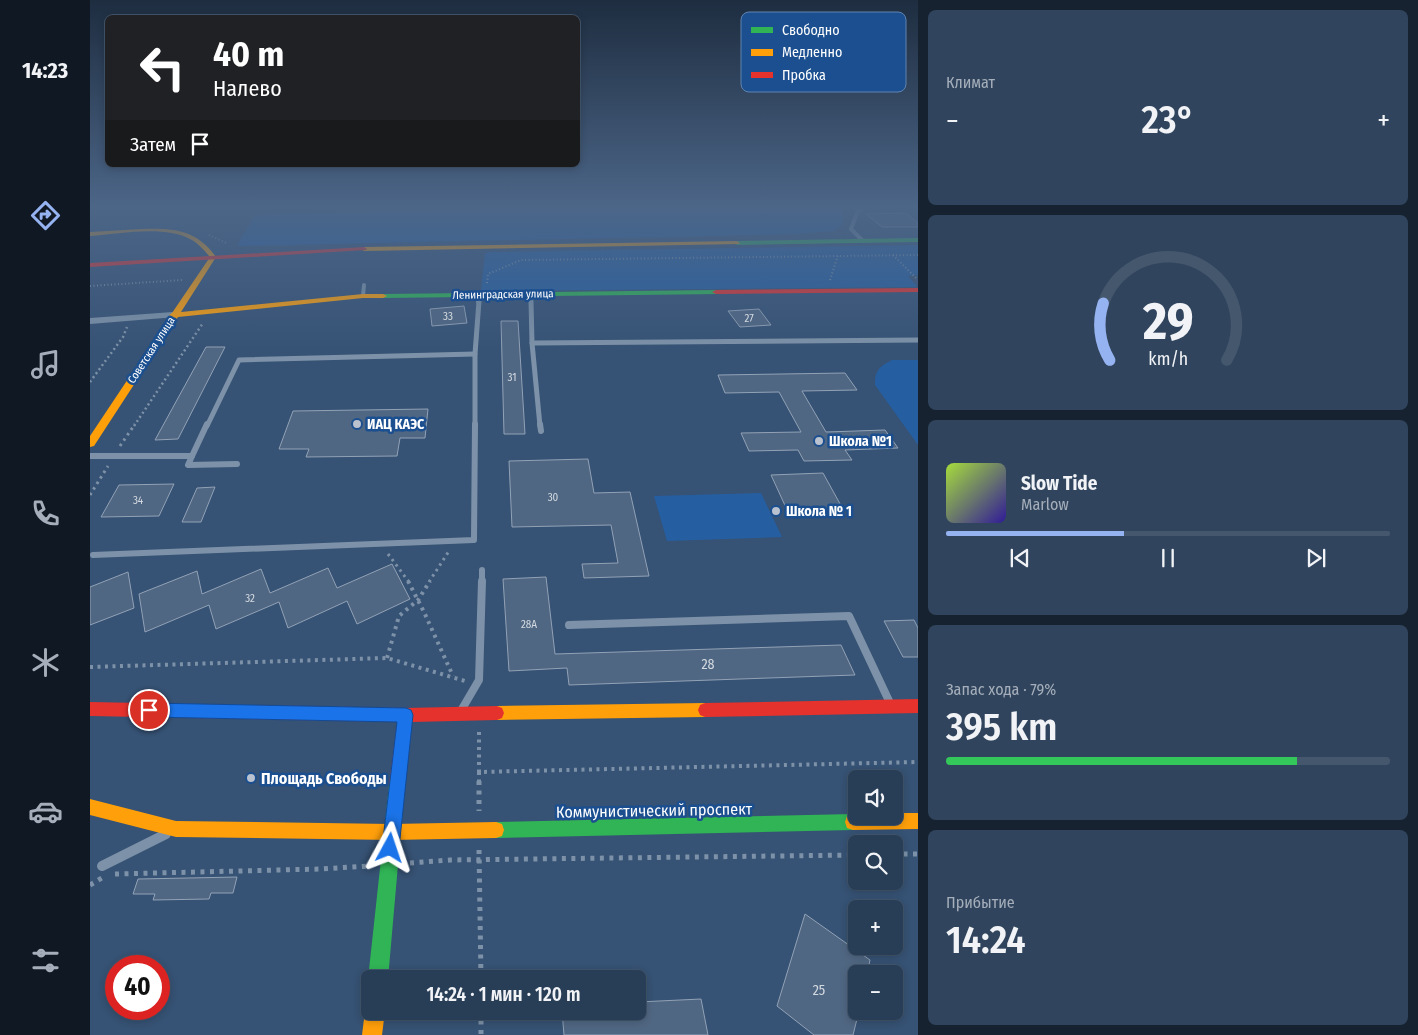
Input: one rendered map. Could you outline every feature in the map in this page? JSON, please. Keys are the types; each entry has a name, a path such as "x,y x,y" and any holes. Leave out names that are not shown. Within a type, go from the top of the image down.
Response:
{"main road":[{"path":"210,253 213,257"},
{"path":"90,265 274,253"},
{"name":"Советская улица","path":"90,444 173,315 213,257"},
{"name":"Ленинградская улица","path":"173,315 363,290 530,294 918,290"},
{"path":"90,709 406,715 918,706"},
{"path":"379,970 392,832 406,715"},
{"name":"Коммунистический проспект","path":"90,808 176,829 392,832 918,821"},
{"path":"372,1035 374,1020"}],"street":[{"name":"Ленинградская улица","path":"90,321 173,315"}],"lane":[{"path":"93,554 474,540 475,354 482,294"},
{"path":"530,294 532,343 541,431"},
{"path":"532,343 918,340"},
{"path":"237,464 188,465 239,360 475,354"},
{"path":"90,456 192,456"},
{"path":"459,714 479,680 482,570"},
{"path":"569,624 849,616 892,706"},
{"path":"102,866 176,829"}],"path":[{"path":"482,294 488,274 521,260 918,255"},
{"path":"827,291 838,256"},
{"path":"178,285 186,275"},
{"path":"90,286 183,279"},
{"path":"90,382 123,337 130,318"},
{"path":"90,495 206,318"},
{"path":"387,658 399,616 418,600 456,541"},
{"path":"378,544 396,561 418,600 453,676"},
{"path":"479,772 478,831 481,970"},
{"path":"903,854 918,854"},
{"path":"91,882 111,874 321,869 479,860 848,855"},
{"path":"481,1020 482,1035"}],"shaded area":[{"path":"485,253 918,253 918,275 908,276 917,286 915,287 481,291"},
{"path":"892,360 918,360 918,445 875,385 879,370 884,364"},
{"path":"761,493 782,537 667,541 654,496"}],"building":[{"path":"464,306 467,323 432,326 430,309"},
{"path":"759,309 771,325 740,327 728,311"},
{"path":"501,321 518,321 525,434 504,434"},
{"path":"206,347 225,347 178,439 155,440"},
{"name":"Школа №1","path":"845,373 857,390 802,391 826,432 885,430 898,448 845,450 852,460 804,461 798,450 749,451 741,433 801,432 779,392 725,393 718,375"},
{"name":"ИАЦ КАЭС","path":"428,409 425,438 400,438 397,456 306,457 309,449 279,449 293,411"},
{"path":"588,459 594,493 630,492 649,576 584,578 582,564 618,563 611,525 512,527 509,461"},
{"path":"823,473 844,511 788,512 771,475"},
{"path":"174,484 159,516 101,517 119,485"},
{"path":"215,487 201,522 182,522 197,488"},
{"path":"392,564 410,599 357,624 347,601 288,628 279,602 216,629 209,605 145,632 139,594 197,571 202,594 261,569 270,593 328,568 337,588"},
{"path":"128,572 134,608 90,625 90,587"},
{"path":"546,577 555,654 841,645 855,675 569,685 567,668 509,671 503,579"},
{"path":"914,620 918,628 918,657 903,657 884,621"},
{"path":"237,877 233,893 211,893 209,899 153,900 155,894 133,894 138,879"},
{"path":"805,914 848,944 848,955 863,955 870,960 869,965 848,965 848,1020 857,1020 853,1035 814,1035 777,1006"},
{"path":"701,999 708,1035 564,1035 563,1020 646,1020 646,1002"}],"traffic: fast":[{"path":"383,296 716,292"},
{"path":"379,970 397,785"},
{"path":"496,830 848,822"}],"traffic: slow":[{"path":"90,444 213,257 210,253"},
{"path":"173,315 363,296 383,296"},
{"path":"497,713 705,710"},
{"path":"90,807 176,829 392,832 496,830"},
{"path":"903,821 918,821"},
{"path":"372,1035 374,1020"}],"traffic: jam":[{"path":"90,265 290,253"},
{"path":"716,292 918,290"},
{"path":"705,710 918,706"},
{"path":"90,709 405,715 497,713"},
{"path":"397,785 405,715"}],"place":[{"name":"ИАЦ КАЭС","path":"357,424"},
{"name":"Школа №1","path":"819,441"},
{"name":"Школа № 1","path":"776,511"},
{"name":"Площадь Свободы","path":"251,778"}],"route":[{"path":"149,710 406,715 390,848"}]}
